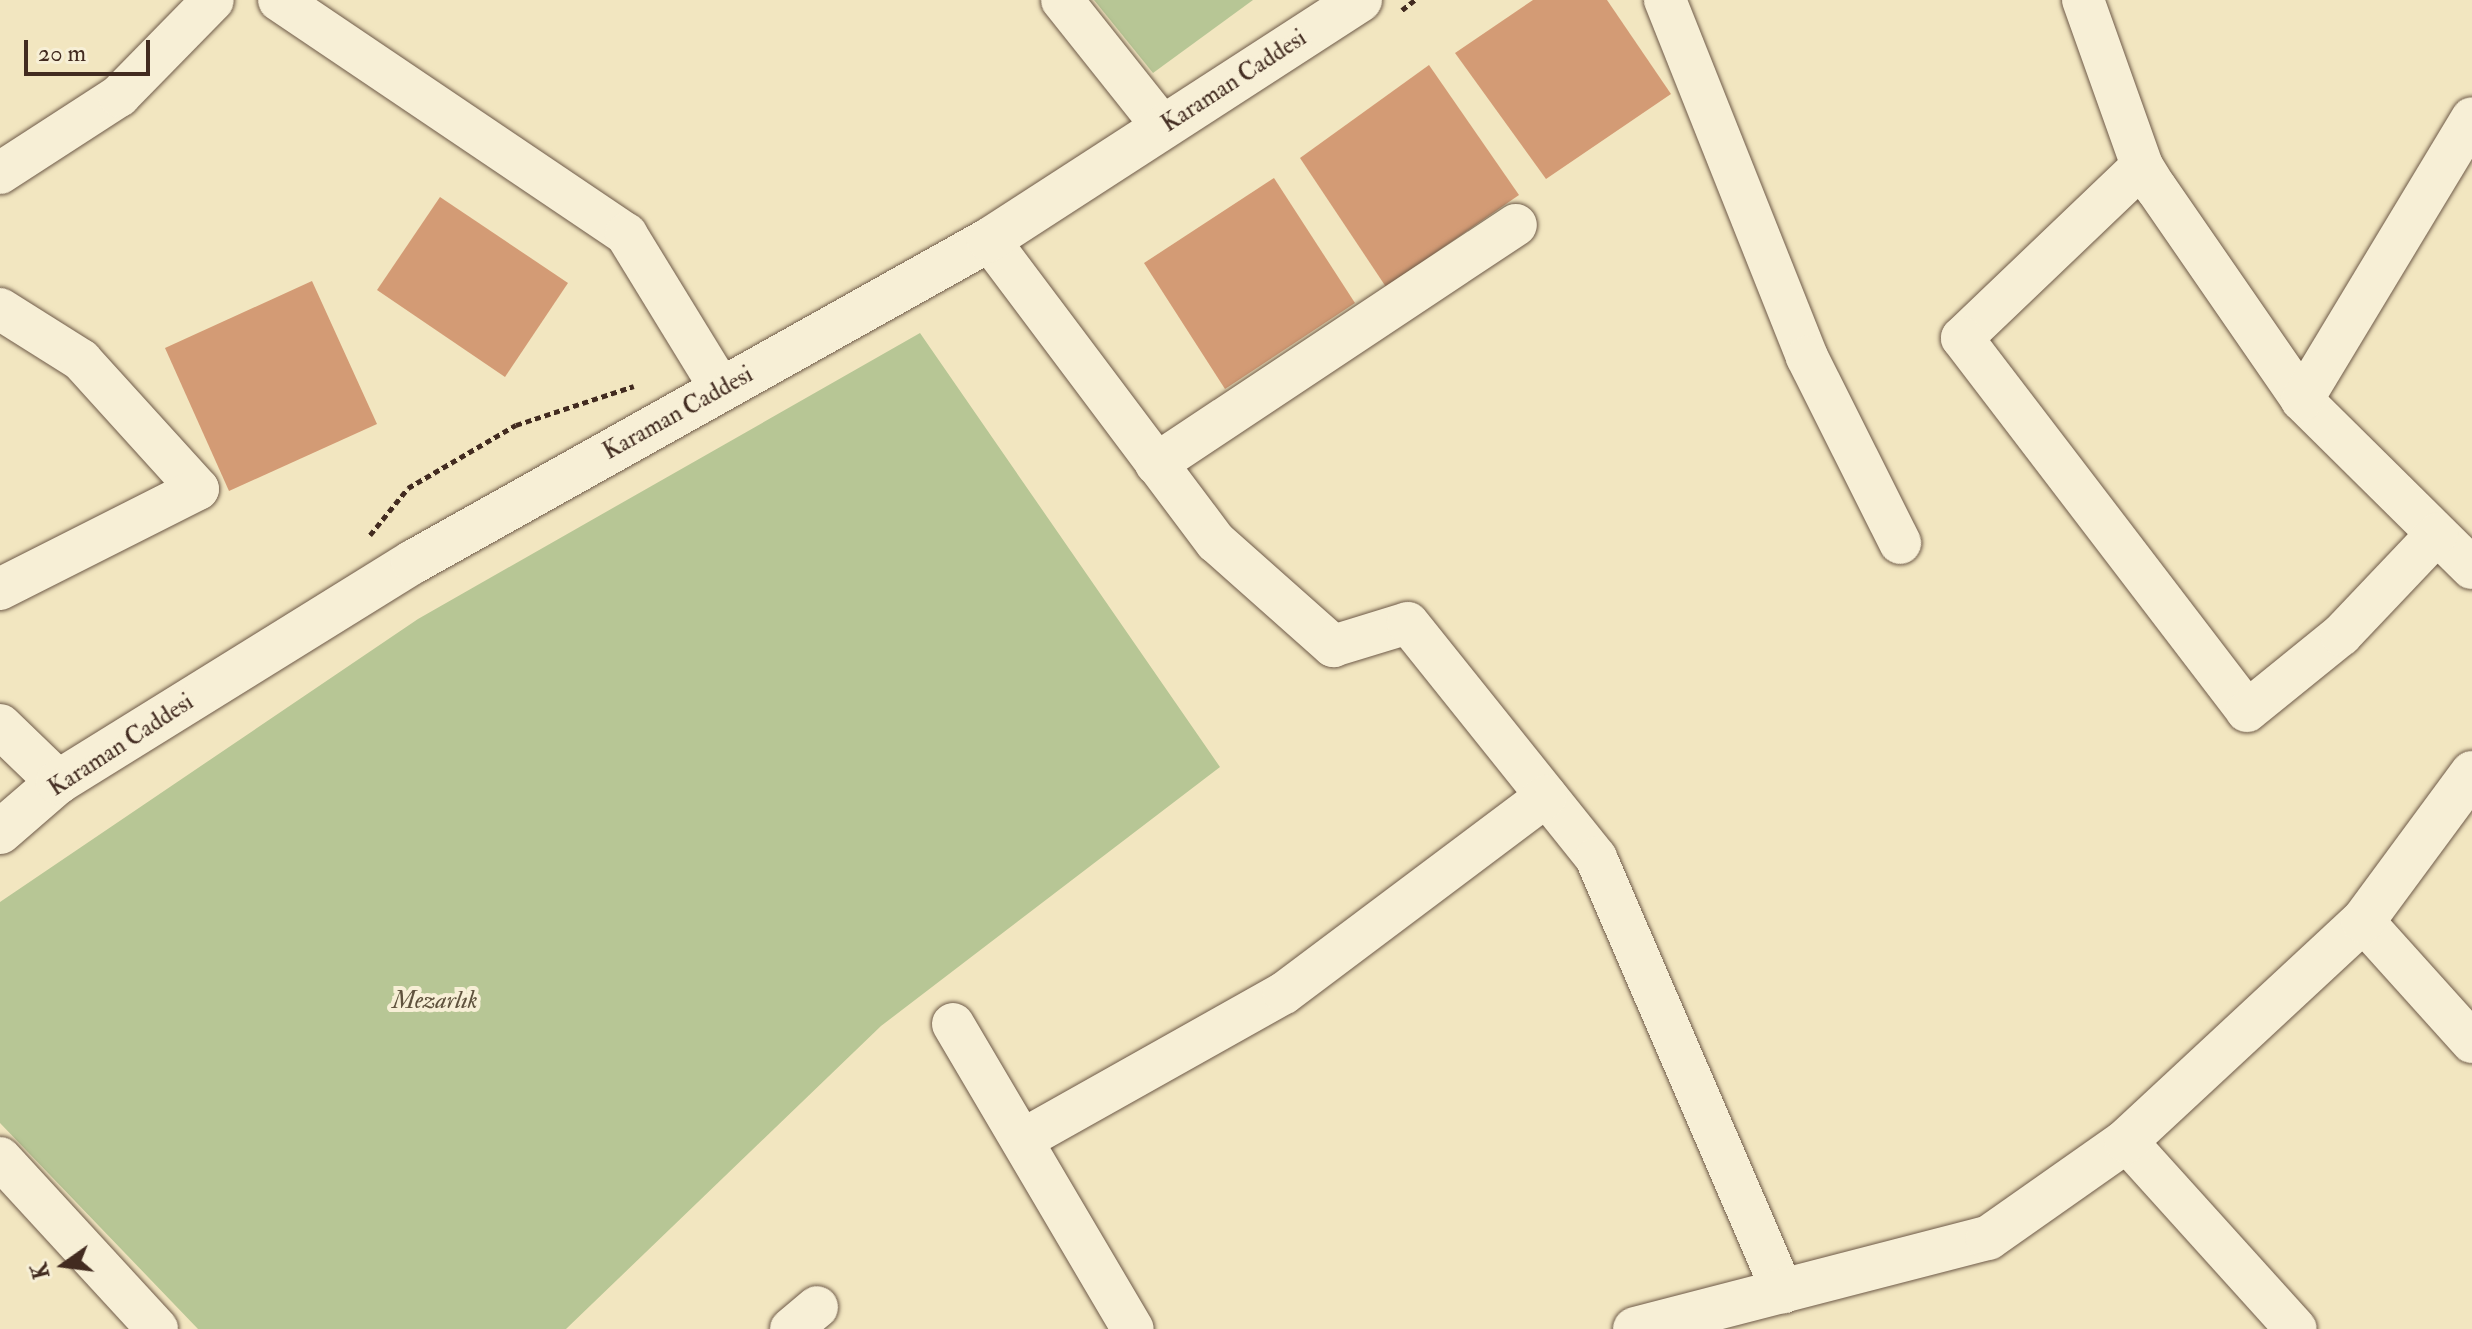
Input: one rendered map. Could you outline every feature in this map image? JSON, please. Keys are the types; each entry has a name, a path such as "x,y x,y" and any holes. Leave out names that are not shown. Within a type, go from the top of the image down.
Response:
{"main road":[{"name":"Karaman Caddesi","path":"0,832 58,782 413,562 989,240 1360,0"},
{"path":"0,726 58,782"},
{"path":"1635,1329 1717,1320 1783,1292 1988,1238 2126,1141 2363,921 2472,773"}],"street":[{"path":"0,173 119,96 213,0"},
{"path":"279,0 626,234 721,389"},
{"path":"1062,0 1163,127"},
{"path":"1665,0 1807,357 1900,543"},
{"path":"2083,0 2142,166 2302,400 2472,568"},
{"path":"2302,400 2472,118"},
{"path":"2142,166 1962,338 2247,711 2341,635 2437,534"},
{"path":"1156,464 1516,225"},
{"path":"989,240 1216,542 1333,646 1408,623 1596,858 1783,1292"},
{"path":"0,309 81,360 198,489 0,589"},
{"path":"1022,1140 1284,993 1546,796"},
{"path":"2363,921 2472,1042"},
{"path":"953,1024 1133,1329"},
{"path":"2126,1141 2296,1329"},
{"path":"0,1158 157,1329"}],"green space":[{"path":"1094,0 1253,0 1153,73"},
{"name":"Mezarlık","path":"920,333 1220,767 881,1026 566,1329 198,1329 0,1123 0,902 418,619"}],"building":[{"path":"1533,0 1607,0 1671,94 1546,179 1455,53"},
{"path":"1429,65 1519,195 1386,287 1300,158"},
{"path":"1274,178 1355,303 1225,389 1144,263"},
{"path":"440,197 568,283 505,377 377,290"},
{"path":"312,281 377,424 229,491 165,348"}]}
